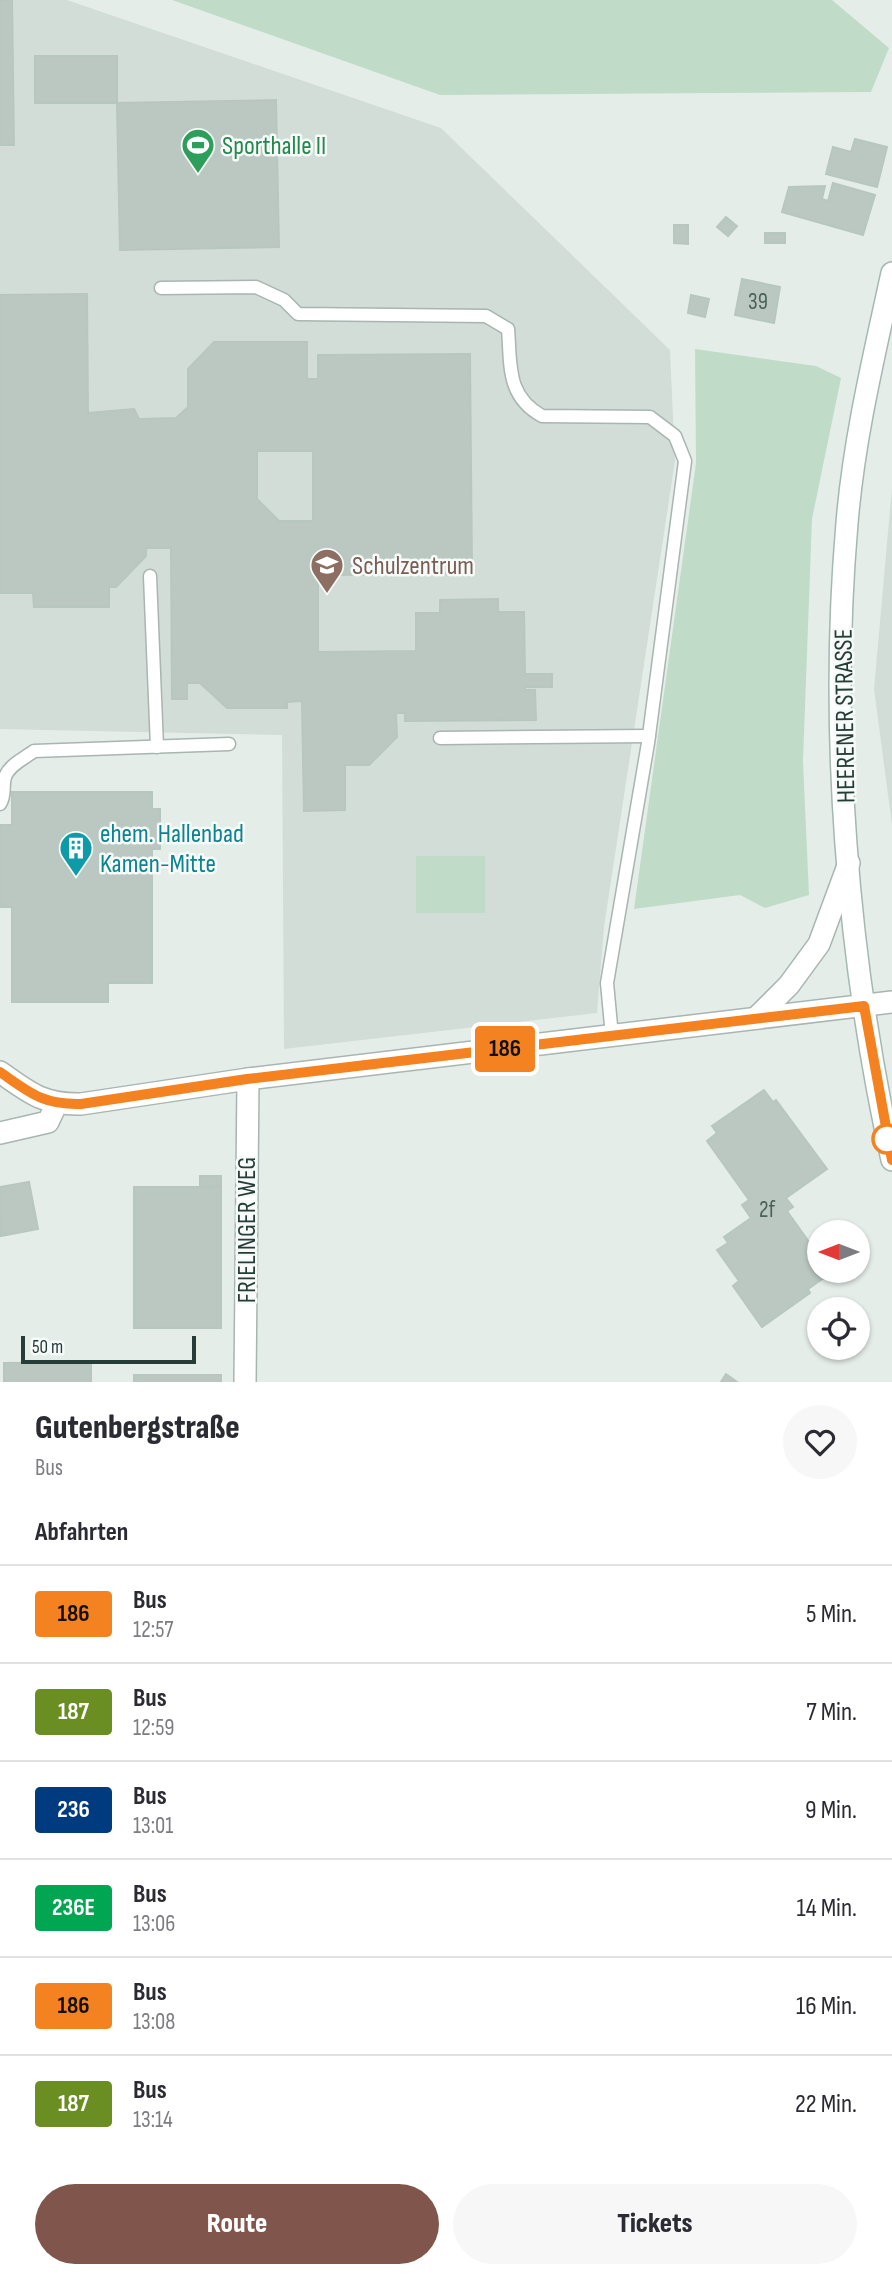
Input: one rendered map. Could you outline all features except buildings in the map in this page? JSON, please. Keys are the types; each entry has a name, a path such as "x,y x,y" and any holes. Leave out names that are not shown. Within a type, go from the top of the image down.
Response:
{"street":[{"name":"HEERENER STRASSE","path":"892,273 864,404 847,523 840,695 849,862 864,1006 892,1160"},
{"path":"756,1018 789,985 819,944 849,862"},
{"path":"0,1072 35,1097 56,1105 81,1104 247,1079 892,1002"},
{"name":"FRIELINGER WEG","path":"245,1382 247,1079"},
{"path":"0,1133 48,1122 56,1105"}],"lane":[{"path":"161,288 256,287 284,300 298,314 486,316 508,329 512,383 526,408 542,416 650,417 676,436 685,461 649,736 607,983 612,1036"},
{"path":"150,576 157,747"},
{"path":"440,738 649,736"},
{"path":"0,804 5,797 5,776 13,766 34,751 229,744"}],"shaded area":[{"name":"Schulzentrum","path":"0,0 67,0 441,128 670,350 675,461 604,927 597,1013 284,1049 282,735 0,729"},
{"path":"892,487 892,825 874,689"}],"green space":[{"path":"172,0 832,0 889,48 871,92 440,95"},
{"path":"695,349 816,366 841,378 812,519 803,761 809,895 765,908 740,895 634,909 696,463"},
{"path":"416,856 485,856 485,913 416,913"}],"bus line":[{"name":"186","path":"0,1072 35,1097 56,1105 81,1104 247,1079 864,1006 892,1160"}],"place":[{"name":"Sporthalle II","path":"198,175"},
{"name":"Schulzentrum","path":"327,595"},
{"name":"ehem. Hallenbad Kamen-Mitte","path":"76,878"}]}
